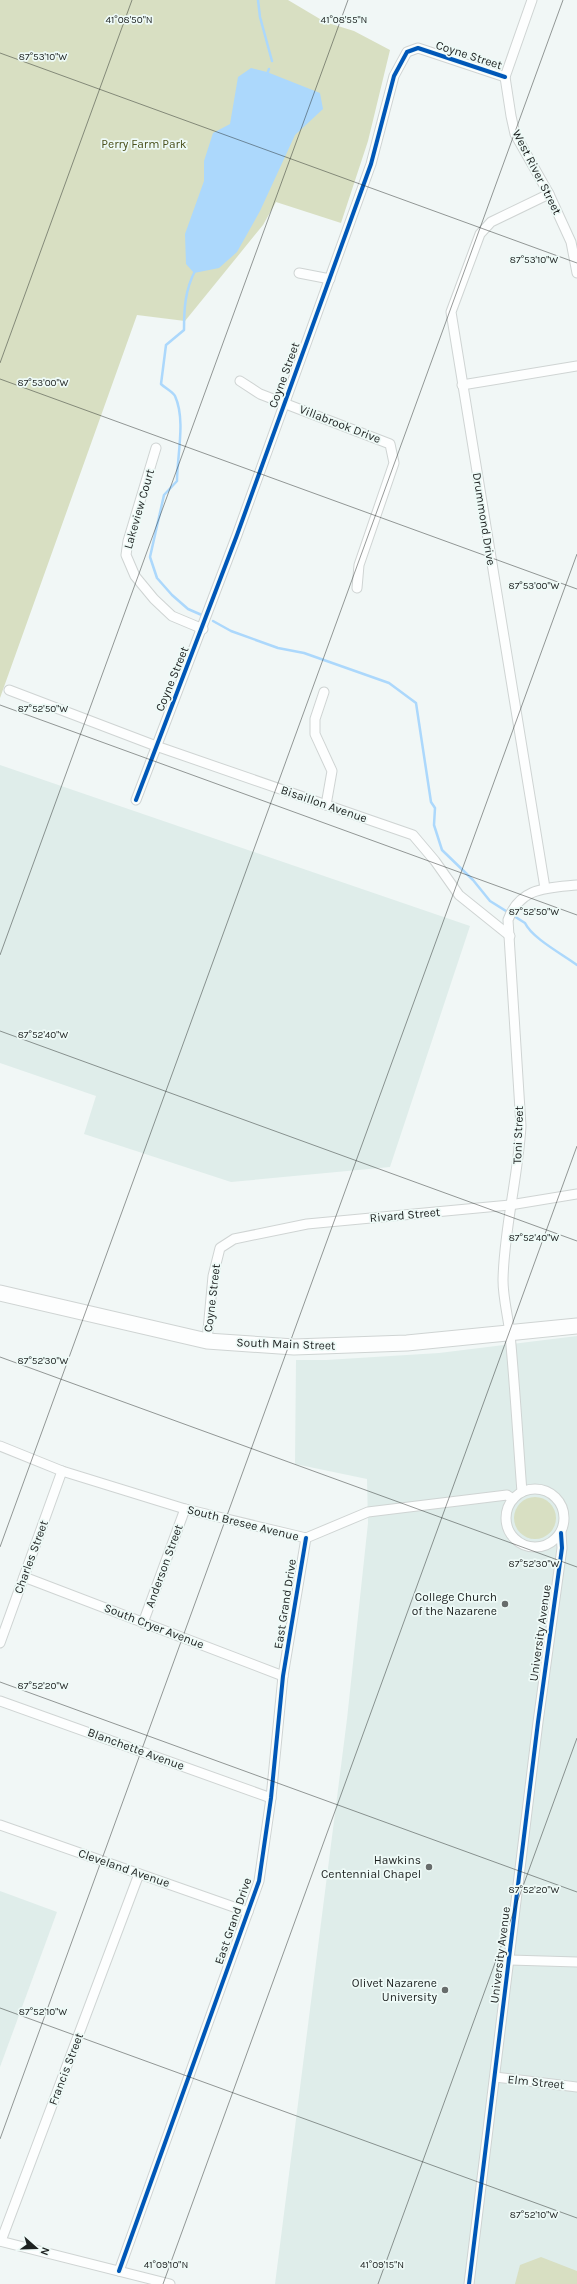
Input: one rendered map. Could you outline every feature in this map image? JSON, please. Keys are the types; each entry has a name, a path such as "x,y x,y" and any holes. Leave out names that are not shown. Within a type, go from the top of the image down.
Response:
{"main road":[{"name":"South Main Street","path":"0,1293 207,1341 294,1347 355,1346 577,1326"}],"street":[{"name":"West River Street","path":"532,0 505,77 515,134 549,194 571,242 577,273"},
{"name":"Coyne Street","path":"136,800 203,629 371,164 394,76 407,52 418,48 505,77"},
{"name":"Drummond Drive","path":"545,888 451,312 480,234 491,222 549,194"},
{"path":"299,273 330,279"},
{"path":"462,385 577,366"},
{"name":"Villabrook Drive","path":"240,381 260,394 390,444 394,463 359,565 357,588"},
{"name":"Lakeview Court","path":"156,448 128,541 126,555 135,576 154,599 172,616 203,629"},
{"name":"Bisaillon Avenue","path":"9,690 156,746 412,835 435,861 459,895 510,936"},
{"path":"324,692 314,719 315,734 332,772 326,805"},
{"path":"510,936 508,924 512,909 526,895 545,888 577,885"},
{"name":"Toni Street","path":"510,936 521,1126 519,1160 506,1234 503,1281 510,1333"},
{"name":"Rivard Street","path":"234,1239 307,1224 510,1205 577,1194"},
{"name":"Coyne Street","path":"207,1341 213,1276 220,1248 234,1239"},
{"path":"510,1333 522,1492 513,1499 506,1517 509,1531 518,1543 527,1547 537,1548 546,1546 555,1541 561,1533"},
{"name":"South Bresee Avenue","path":"0,1446 62,1471 185,1509 306,1538 368,1512 507,1495 513,1499"},
{"name":"Charles Street","path":"0,1643 62,1471"},
{"name":"University Avenue","path":"469,2284 510,1960 537,1730 562,1548 561,1533 565,1515 557,1498 540,1489 522,1492"},
{"name":"Anderson Street","path":"143,1622 185,1509"},
{"name":"East Grand Drive","path":"119,2271 259,1881 271,1798 283,1676 306,1538"},
{"name":"South Cryer Avenue","path":"24,1577 283,1676"},
{"name":"Blanchette Avenue","path":"0,1701 271,1798"},
{"name":"Cleveland Avenue","path":"0,1825 248,1912"},
{"name":"Francis Street","path":"0,2241 139,1874"},
{"path":"510,1960 577,1962"},
{"name":"Elm Street","path":"495,2077 577,2086"},
{"path":"0,2241 170,2284"}],"shaded area":[{"path":"0,765 470,926 390,1167 231,1182 84,1134 96,1096 0,1063"},
{"name":"Olivet Nazarene University","path":"577,1336 577,2284 275,2284 347,1719 368,1523 367,1479 295,1464 296,1360 326,1360 439,1353"},
{"path":"0,1891 57,1912 0,2067"}],"green space":[{"name":"Perry Farm Park","path":"0,0 288,0 325,22 354,31 390,50 368,141 341,223 276,202 263,225 185,321 137,315 0,698"},
{"path":"535,1497 550,1503 556,1518 550,1533 535,1539 520,1533 514,1518 520,1503"},
{"path":"541,2257 577,2271 577,2284 515,2284 520,2265"}],"water":[{"path":"251,68 267,72 320,93 323,109 295,135 260,211 237,252 219,268 194,273 186,264 185,234 204,181 204,161 213,133 230,124 238,77"}],"waterway":[{"path":"258,0 260,17 272,61"},
{"path":"267,74 269,69"},
{"path":"195,271 189,285 186,300 184,330 166,345 161,384 175,396 180,416 177,481 164,495 150,557 157,578 172,595 188,609 204,616"},
{"path":"213,621 231,631 278,648 304,653 389,683 416,703 431,802 435,808 434,825 442,850 473,880 490,901 525,923 529,929 548,946 577,965"}],"cycle path":[{"path":"136,800 237,535 371,164 394,76 407,52 418,48 505,77"},
{"path":"469,2284 538,1722 562,1548 561,1533"},
{"path":"119,2271 259,1881 271,1798 283,1676 306,1538"}],"place":[{"name":"College Church of the Nazarene","path":"505,1604"},
{"name":"Hawkins Centennial Chapel","path":"429,1867"},
{"name":"Olivet Nazarene University","path":"445,1990"}]}
